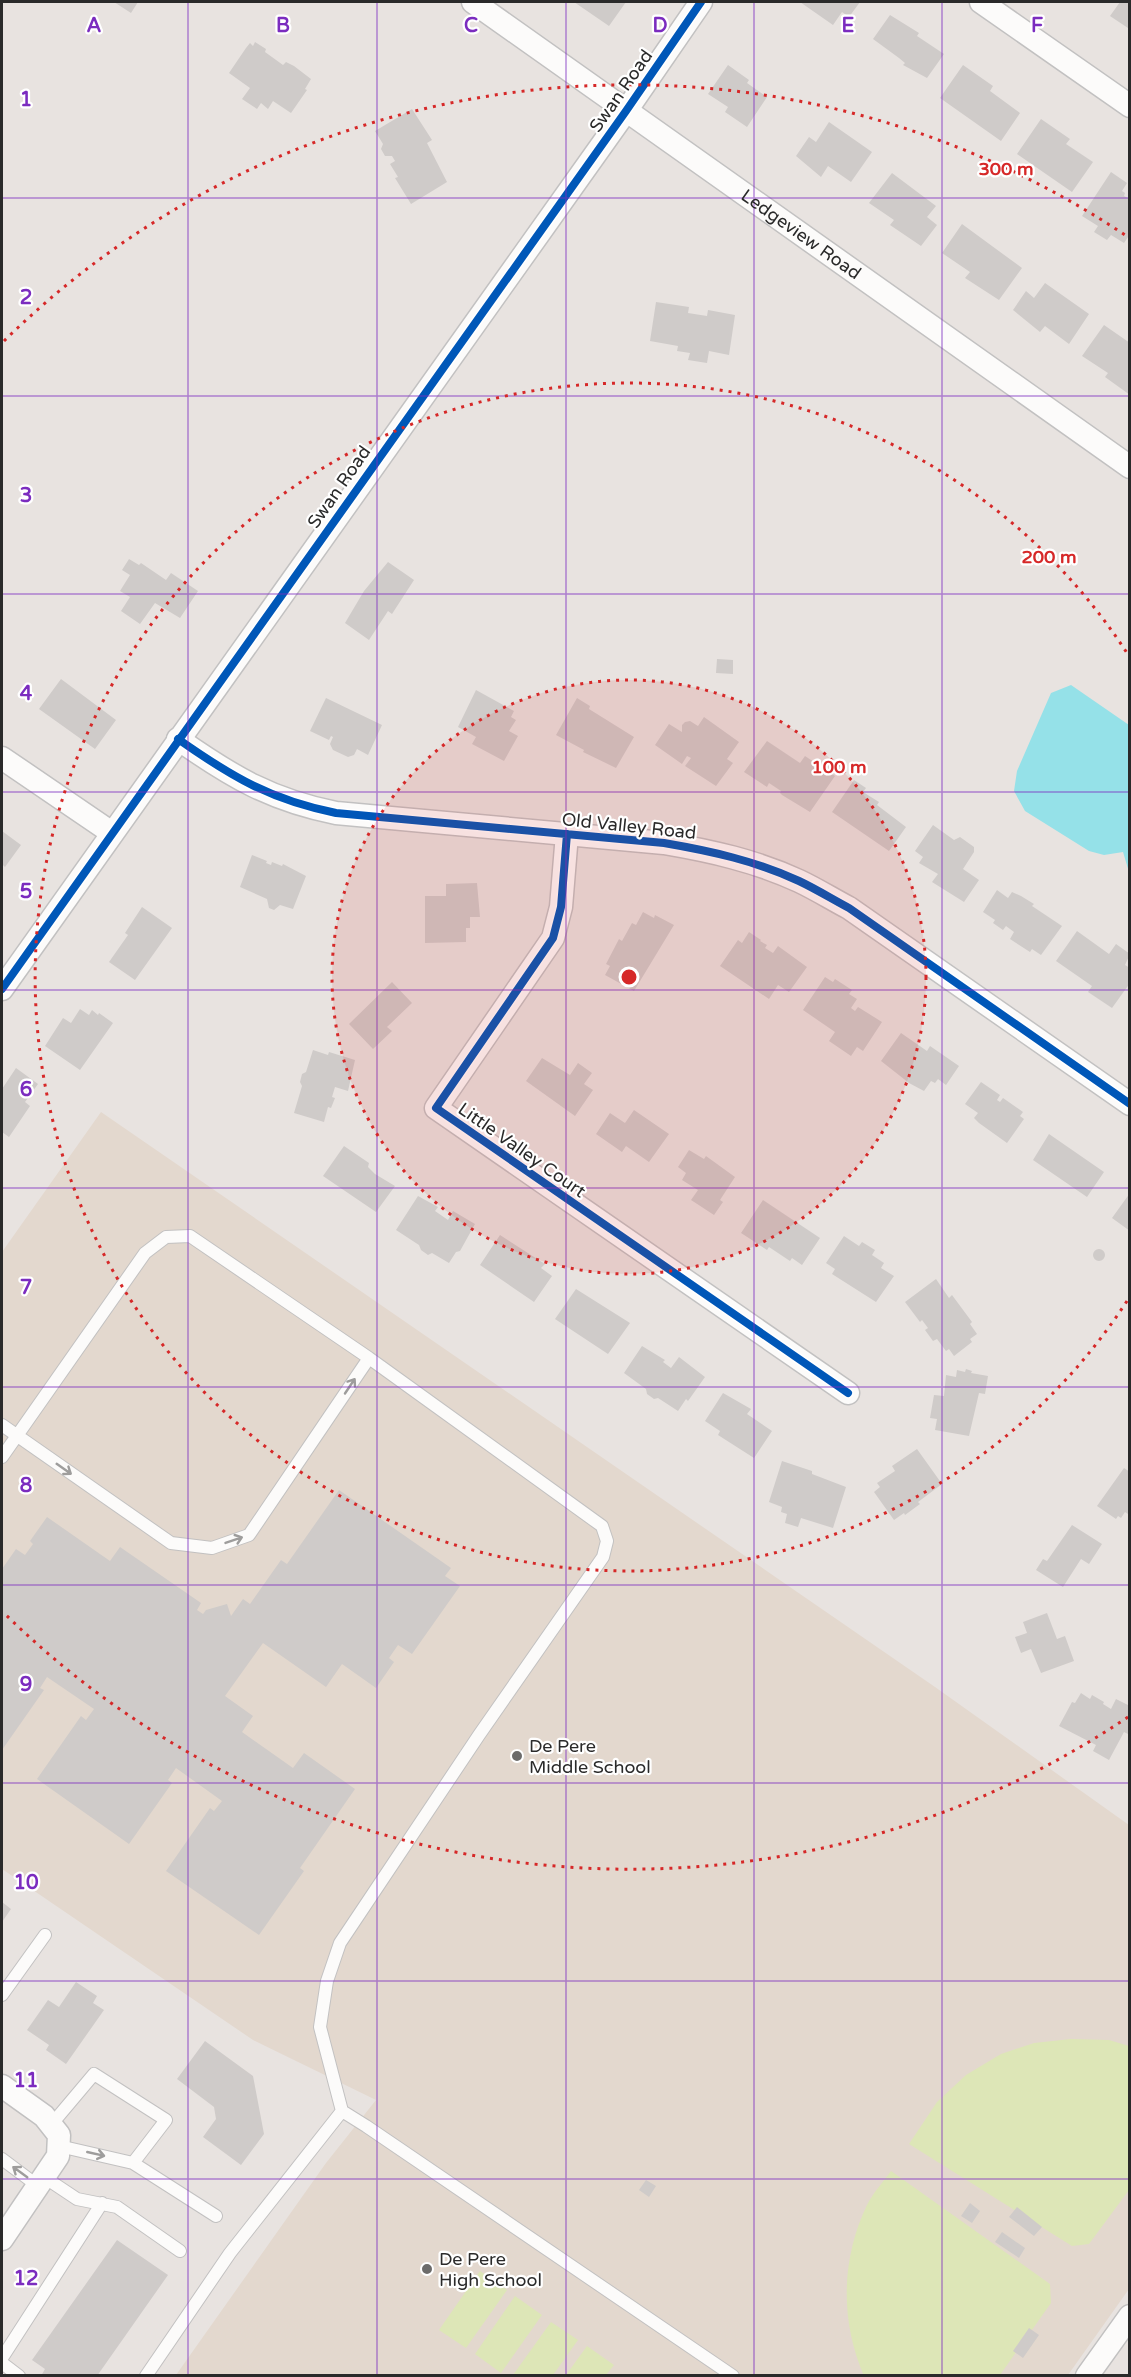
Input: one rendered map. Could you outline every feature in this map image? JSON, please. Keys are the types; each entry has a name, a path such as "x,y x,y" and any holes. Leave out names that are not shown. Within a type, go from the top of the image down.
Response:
{"street":[{"name":"Ledgeview Road","path":"473,2 1130,467"},
{"name":"Swan Road","path":"2,989 701,2"},
{"path":"981,2 1130,106"},
{"name":"Old Valley Road","path":"178,739 239,780 269,795 306,807 336,813 664,843 710,850 756,864 800,881 849,908 1130,1104"},
{"path":"2,758 112,833"},
{"name":"Little Valley Court","path":"567,834 561,907 553,938 436,1108 848,1393"},
{"path":"2,2086 44,2116 55,2135 58,2157 2,2239"},
{"path":"1087,2376 1130,2316"}],"lane":[{"path":"2,1457 145,1253 166,1237 190,1236 369,1358 602,1526 607,1541 603,1557 479,1735 340,1943 327,1981 320,2027 342,2111 733,2376"},
{"path":"2,1425 171,1543 212,1548 249,1535 369,1358"},
{"path":"2,1995 45,1935"},
{"path":"133,2163 166,2120 94,2074 55,2135 133,2163 216,2216"},
{"path":"146,2376 230,2253 342,2111"},
{"path":"2,2159 77,2199 117,2206 180,2251"},
{"path":"2,2358 102,2203"},
{"path":"2,2363 19,2376"}],"shaded area":[{"name":"De Pere Middle School","path":"101,1112 935,1687 1129,1825 1129,2289 1068,2375 176,2375 326,2163 376,2100 253,2040 2,1869 2,1252"}],"green space":[{"path":"1071,2039 1109,2040 1129,2046 1129,2190 1089,2244 1072,2246 909,2144 937,2102 966,2075 1001,2054 1034,2043"},
{"path":"891,2171 1050,2284 1051,2303 1000,2375 864,2376 851,2334 847,2290 848,2268 858,2226 867,2205"},
{"path":"480,2271 507,2290 466,2348 439,2330"},
{"path":"515,2296 542,2315 501,2373 475,2354"},
{"path":"551,2322 578,2340 553,2375 513,2375"},
{"path":"587,2346 614,2365 606,2375 566,2375"}],"water":[{"path":"1071,685 1129,725 1129,872 1123,852 1104,855 1089,851 1025,811 1014,791 1017,771 1051,693"}],"building":[{"path":"114,2 138,2 131,13"},
{"path":"574,2 626,2 609,26"},
{"path":"800,2 860,2 849,17 842,12 833,25"},
{"path":"1120,2 1130,2 1128,28 1110,16"},
{"path":"890,15 919,33 917,36 944,54 927,78 903,65 905,63 873,39"},
{"path":"255,42 283,65 286,62 294,66 311,79 305,89 307,90 291,113 273,101 268,109 261,103 257,109 242,99 250,88 229,73 250,43 253,46"},
{"path":"728,65 749,80 747,83 767,97 747,127 725,112 728,107 708,94"},
{"path":"963,65 993,86 990,91 1020,113 1001,141 940,98"},
{"path":"412,109 432,140 427,143 447,182 411,204 395,178 398,177 390,164 395,161 392,156 385,156 381,149 383,144 375,131"},
{"path":"1041,119 1070,139 1066,144 1093,162 1072,192 1017,154"},
{"path":"829,122 872,152 851,182 828,166 821,177 796,156 809,137 816,142"},
{"path":"1111,172 1127,183 1122,191 1125,193 1124,196 1130,199 1130,234 1124,243 1111,235 1107,240 1094,232 1098,226 1082,216"},
{"path":"892,173 936,206 927,217 937,225 921,246 890,225 894,220 869,203"},
{"path":"962,224 1022,268 999,300 965,278 970,272 942,253"},
{"path":"1045,283 1089,314 1069,344 1045,326 1040,332 1013,310 1026,291 1034,298"},
{"path":"656,302 689,307 688,313 707,316 708,310 735,315 729,355 709,351 707,363 688,360 690,353 677,351 678,346 650,341"},
{"path":"1104,325 1130,343 1130,395 1105,377 1108,373 1082,356"},
{"path":"129,559 139,565 141,563 166,580 171,573 198,591 180,618 155,603 140,624 121,611 130,597 120,591 130,575 122,570"},
{"path":"388,562 414,580 392,614 388,611 369,640 345,623 364,591"},
{"path":"717,659 733,660 733,674 716,673"},
{"path":"61,679 116,720 95,749 39,709"},
{"path":"476,690 514,711 511,717 516,720 509,731 518,736 504,761 472,744 476,737 458,727"},
{"path":"326,698 382,725 368,755 357,749 354,755 348,757 333,750 330,744 333,737 331,736 329,740 310,731"},
{"path":"577,698 590,706 589,709 634,737 616,768 583,752 584,750 556,735"},
{"path":"704,717 739,742 727,759 733,763 716,786 685,766 691,758 687,756 682,764 655,745 669,724 682,732 682,725 685,722 690,721 698,726"},
{"path":"767,741 800,763 805,756 835,776 810,812 782,795 781,791 769,783 767,787 744,772"},
{"path":"854,780 866,788 863,792 879,802 877,805 906,827 889,851 832,812"},
{"path":"933,825 954,840 960,837 974,847 974,852 963,869 979,880 964,902 932,882 938,874 919,863 923,857 915,851"},
{"path":"2,831 21,845 5,867 2,864"},
{"path":"252,855 271,865 272,862 282,866 283,864 306,876 293,909 280,905 274,910 269,908 267,899 240,887"},
{"path":"477,883 480,917 470,917 470,928 466,928 466,942 425,943 425,896 446,896 446,884"},
{"path":"997,890 1008,898 1012,892 1021,896 1062,926 1041,955 1032,949 1030,952 1010,939 1014,932 1006,926 1003,930 993,923 995,920 983,912"},
{"path":"142,907 172,928 135,980 109,962 128,935 125,933"},
{"path":"643,912 654,918 655,915 674,925 634,991 605,975 610,966 606,964 619,939 622,941 632,923 636,925"},
{"path":"1077,931 1109,954 1116,944 1130,954 1125,965 1130,968 1130,983 1112,1008 1088,992 1092,986 1056,961"},
{"path":"749,932 767,945 765,948 773,953 778,946 807,967 789,992 778,985 769,999 720,966 738,940 742,943"},
{"path":"825,977 833,982 835,979 852,990 849,994 857,999 851,1008 855,1011 858,1007 882,1022 863,1051 857,1047 851,1056 829,1041 835,1032 803,1010"},
{"path":"392,982 412,1003 387,1027 392,1031 373,1049 349,1024"},
{"path":"80,1009 89,1015 92,1010 113,1023 80,1070 45,1046 63,1018 71,1023"},
{"path":"901,1033 927,1051 930,1046 959,1066 946,1085 938,1079 935,1083 931,1081 924,1091 909,1083 881,1061"},
{"path":"313,1050 355,1060 348,1091 335,1087 332,1097 335,1098 331,1108 328,1107 324,1122 294,1113 302,1086 300,1082 302,1074 306,1072"},
{"path":"542,1058 570,1075 578,1063 592,1073 584,1084 593,1090 575,1116 526,1081"},
{"path":"16,1068 38,1084 25,1102 30,1106 9,1137 2,1132 2,1089"},
{"path":"981,1082 1000,1095 997,1100 1000,1102 1003,1098 1023,1112 1020,1116 1024,1119 1007,1143 979,1123 974,1118 978,1113 965,1104"},
{"path":"634,1110 669,1134 649,1162 626,1146 622,1152 596,1134 610,1113 625,1123"},
{"path":"1049,1134 1104,1172 1087,1197 1033,1160"},
{"path":"344,1146 369,1163 368,1167 375,1174 395,1186 376,1212 323,1176"},
{"path":"689,1150 704,1159 706,1156 735,1177 720,1200 723,1202 714,1215 691,1200 698,1190 682,1180 686,1173 678,1167"},
{"path":"1130,1193 1130,1231 1112,1218"},
{"path":"418,1196 438,1207 435,1211 448,1220 453,1211 475,1224 460,1251 456,1252 449,1263 432,1253 428,1255 421,1250 419,1245 396,1230"},
{"path":"763,1200 820,1238 802,1265 792,1258 790,1261 769,1247 767,1250 741,1233"},
{"path":"500,1235 545,1264 541,1268 552,1276 534,1302 480,1265"},
{"path":"844,1236 859,1246 862,1242 875,1250 872,1255 884,1263 881,1268 894,1276 876,1302 832,1274 835,1269 826,1263"},
{"path":"1101,1249 1105,1255 1101,1261 1097,1261 1093,1253"},
{"path":"936,1279 949,1298 952,1295 972,1322 970,1324 977,1334 970,1339 972,1342 954,1356 949,1349 946,1351 937,1339 933,1341 925,1330 928,1328 922,1320 920,1322 905,1302"},
{"path":"576,1289 630,1323 608,1354 555,1319"},
{"path":"642,1346 665,1360 663,1362 671,1368 679,1357 705,1377 678,1411 658,1398 654,1399 647,1394 646,1389 624,1373"},
{"path":"966,1369 972,1371 971,1373 988,1376 985,1394 979,1393 969,1436 935,1430 937,1419 930,1418 934,1395 944,1396 946,1375 956,1377 957,1370 965,1372"},
{"path":"723,1393 751,1409 747,1414 772,1431 754,1458 718,1435 720,1431 705,1421"},
{"path":"917,1449 942,1484 918,1502 920,1504 894,1520 874,1492 880,1487 877,1483 895,1471 892,1466"},
{"path":"782,1461 812,1471 812,1474 846,1487 833,1528 801,1518 798,1527 785,1523 787,1514 781,1512 782,1507 769,1502"},
{"path":"1124,1468 1130,1472 1130,1511 1116,1519 1097,1506"},
{"path":"339,1490 451,1568 445,1576 460,1586 412,1654 398,1645 389,1658 394,1662 376,1688 342,1664 326,1687 263,1643 225,1696 253,1716 242,1732 293,1768 304,1753 355,1789 300,1868 304,1871 259,1935 166,1871 210,1808 214,1811 222,1801 176,1768 168,1780 172,1783 129,1844 37,1779 81,1716 86,1720 94,1709 47,1677 40,1688 44,1690 2,1750 2,1569 16,1549 25,1555 33,1544 30,1541 47,1517 110,1561 120,1547 201,1603 197,1610 203,1614 206,1610 227,1604 231,1616 243,1599 250,1604 281,1560 287,1564"},
{"path":"1072,1525 1102,1544 1089,1564 1081,1559 1063,1587 1036,1570 1043,1559 1047,1561"},
{"path":"1047,1613 1057,1639 1065,1636 1074,1661 1041,1673 1031,1649 1021,1653 1015,1637 1027,1633 1023,1622"},
{"path":"1081,1693 1090,1699 1092,1695 1111,1709 1116,1699 1130,1706 1130,1735 1124,1732 1109,1760 1093,1751 1096,1745 1059,1726 1072,1702 1075,1703"},
{"path":"2,1902 11,1909 2,1922"},
{"path":"76,1982 97,1996 93,2003 104,2010 66,2064 46,2050 49,2045 27,2030 48,2000 59,2007"},
{"path":"205,2041 253,2076 264,2134 241,2165 203,2137 216,2119 214,2107 177,2079"},
{"path":"646,2180 656,2186 649,2197 639,2190"},
{"path":"970,2203 980,2211 972,2223 961,2216"},
{"path":"1017,2207 1042,2227 1034,2236 1009,2217"},
{"path":"1002,2232 1025,2248 1019,2258 995,2242"},
{"path":"117,2240 168,2275 97,2376 41,2376 45,2369 32,2360"},
{"path":"1029,2328 1039,2335 1023,2358 1013,2351"}],"cycle path":[{"path":"2,989 701,2"},
{"path":"178,739 235,776 272,794 313,808 336,813 664,843 733,858 783,874 849,908 1130,1104"},
{"path":"567,834 561,907 553,938 436,1108 848,1393"}],"place":[{"name":"De Pere Middle School","path":"517,1756"},
{"name":"De Pere High School","path":"427,2269"}]}
